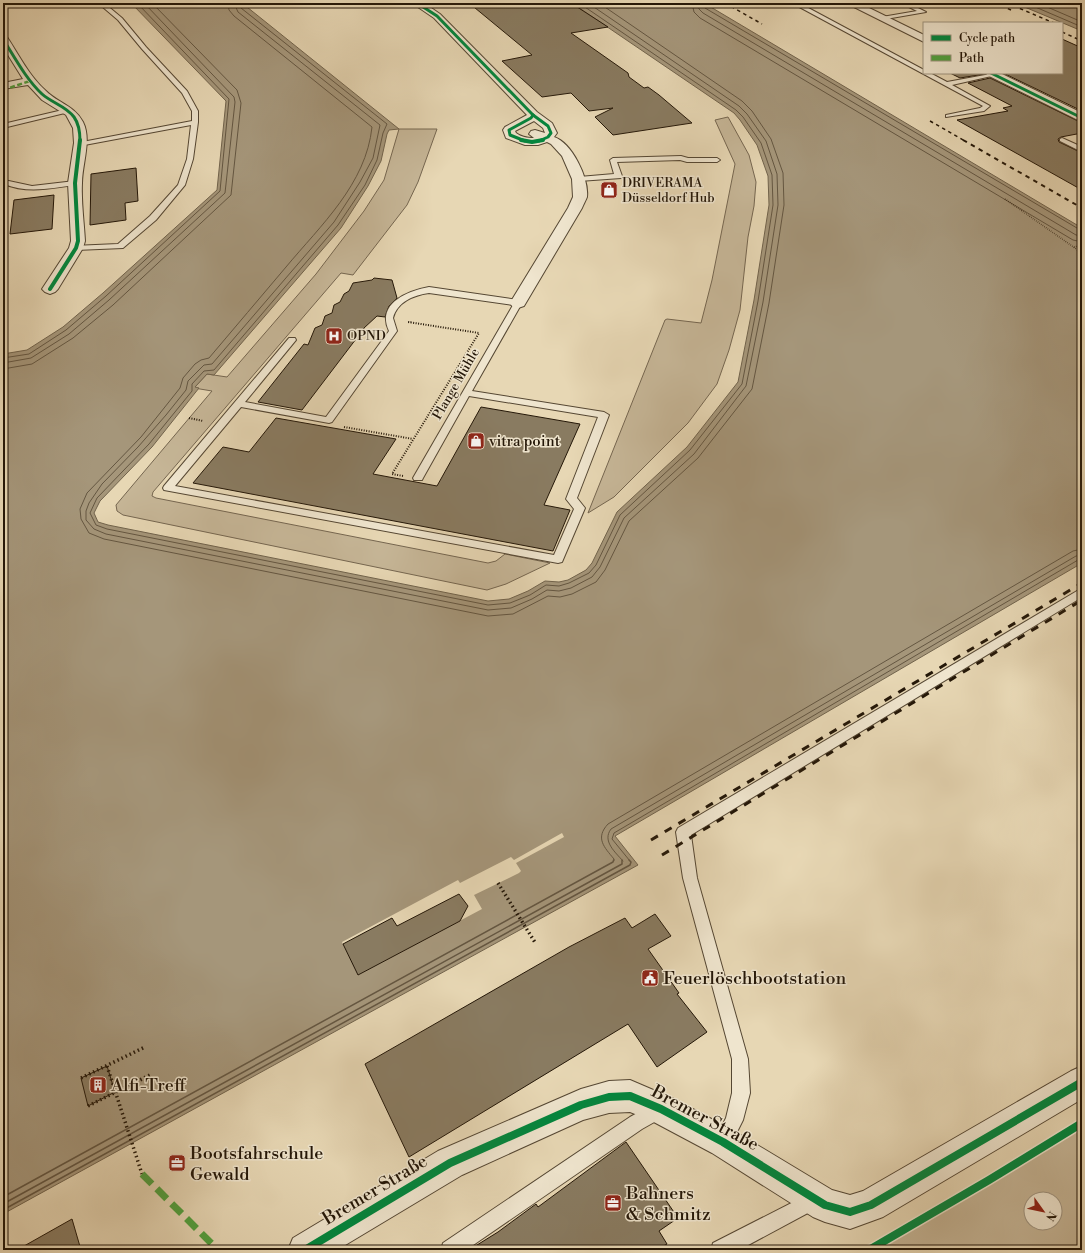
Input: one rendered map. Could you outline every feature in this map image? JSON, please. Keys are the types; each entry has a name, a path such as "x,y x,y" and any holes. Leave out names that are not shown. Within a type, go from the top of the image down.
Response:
{"street":[{"path":"417,3 437,16 533,115"},
{"path":"851,3 923,39"},
{"path":"3,39 30,81 43,96 60,104 78,123 80,136 75,183 78,241 76,248 50,289"},
{"path":"993,74 1082,118"},
{"path":"3,86 30,81"},
{"path":"518,303 575,208 580,197 579,179 568,156 555,141 527,131 533,115"},
{"path":"533,115 531,118 511,128 509,130 510,135 518,139 530,141 546,138"},
{"name":"Bremer Straße","path":"305,1250 450,1163 581,1105 609,1097 630,1096 661,1109 723,1142 825,1205 850,1212 871,1205 1082,1082"}],"lane":[{"path":"76,248 120,246 154,218 181,185 190,159 195,122 195,111 185,92 144,48 120,19 101,3"},
{"path":"795,3 923,72"},
{"path":"882,19 923,12 904,3"},
{"path":"927,74 987,106 982,110 948,116"},
{"path":"947,84 993,74"},
{"path":"3,126 67,111"},
{"path":"79,144 195,122"},
{"path":"1062,140 1082,150"},
{"path":"579,179 618,176 613,160 681,158 687,160 716,160"},
{"path":"7,182 16,186 25,187 75,183"},
{"path":"238,404 329,420 393,332 389,315 399,301 406,296 416,292 429,290 518,303"},
{"name":"Plange Mühle","path":"418,478 518,303"},
{"path":"292,340 168,488 558,558 580,508 571,498 604,415 466,393"},
{"name":"Bremer Straße","path":"723,1142 734,1120 741,1093 740,1059 690,878 683,832 1082,592"},
{"path":"450,1250 636,1123 661,1109"},
{"path":"720,1250 815,1199"}],"path":[{"path":"1005,199 1082,253"},
{"path":"1073,247 1082,245"},
{"path":"389,319 479,333 469,345 392,474"},
{"path":"329,420 326,424 412,439"},
{"path":"498,883 536,944"},
{"path":"81,1078 145,1047"},
{"path":"107,1066 142,1174"},
{"path":"88,1106 152,1074"}],"shaded area":[{"path":"728,117 749,155 756,182 740,310 729,350 717,384 688,423 614,497 588,513 665,320 701,323 712,280 735,164 715,120"},
{"path":"399,129 437,129 418,182 407,205 353,275 341,273 153,492 152,496 488,563 496,561 505,554 550,563 506,584 487,590 123,515 117,511 116,505 212,391 194,388 207,374 227,377 316,274 364,211 384,180"},
{"path":"1082,1128 1082,1250 874,1250 991,1183"}],"water":[{"path":"131,3 242,3 399,129 389,130 381,161 368,186 341,228 214,375 207,374 195,387 199,388 152,447 100,501 94,513 98,522 488,601 509,599 528,591 545,581 559,582 568,580 586,570 592,563 617,512 687,447 738,382 754,300 769,205 768,176 757,145 734,113 572,3 704,3 1082,228 1082,563 615,836 638,865 3,1214 3,354 27,350 63,327 217,190 226,101"},
{"path":"1015,3 1082,3 1082,31"}],"pier":[{"path":"562,833 564,837 516,863 521,871 519,873 474,895 482,909 358,975 342,942 458,880 460,883 511,857 514,860"}],"building":[{"path":"469,3 571,3 608,27 571,33 628,73 629,77 644,88 648,87 659,95 692,123 613,135 595,117 613,108 589,111 571,93 542,97 502,61 532,55"},
{"path":"1063,39 1082,48 1082,111 1005,74 1063,74"},
{"path":"952,74 985,74 960,78"},
{"path":"990,78 1082,123 1082,133 1061,137 1058,139 1059,142 1082,153 1082,190 957,120 1008,111 1003,108 1012,106 968,83"},
{"path":"136,168 138,201 125,203 126,220 90,225 91,174"},
{"path":"54,195 52,229 10,234 14,200"},
{"path":"374,278 392,280 397,298 389,306 385,317 377,316 364,328 359,337 302,410 258,402 304,344 308,345 315,328 322,325 325,316 332,313 334,305 340,302 344,294 349,291 353,283 372,280"},
{"path":"481,407 580,424 544,505 570,510 553,551 193,483 223,447 249,452 276,418 396,439 373,474 437,486"},
{"path":"459,894 468,906 460,921 358,975 343,944 392,918 397,926"},
{"path":"655,914 671,936 648,949 679,993 677,994 707,1032 657,1067 628,1024 409,1157 365,1064 569,947 625,918 632,928"},
{"name":"Alfi-Treff","path":"107,1066 115,1092 88,1106 81,1078"},
{"path":"626,1142 678,1218 659,1231 667,1244 656,1250 469,1250 498,1232 536,1204 538,1207"},
{"path":"72,1219 81,1250 17,1250"}],"railway":[{"path":"725,3 762,24"},
{"path":"995,3 1011,10"},
{"path":"1007,3 1052,22"},
{"path":"1063,32 1082,41"},
{"path":"930,121 965,141"},
{"path":"963,140 1082,208"},
{"path":"651,840 1082,583"},
{"path":"662,855 1082,600"}],"marked path":[{"path":"3,90 30,81"},
{"path":"142,1174 217,1249"}],"cycle path":[{"path":"417,3 437,16 533,115 548,126 551,133 543,140 532,142 510,135 509,130 511,128 531,118 533,115"},
{"path":"3,39 21,68 36,88 46,97 70,113 74,117 79,128 80,143 75,183 78,241 76,248 50,289"},
{"path":"993,74 1082,118"},
{"path":"305,1250 450,1163 581,1105 609,1097 630,1096 661,1109 723,1142 825,1205 850,1212 871,1205 1082,1082"},
{"path":"869,1250 989,1180 1082,1123"}],"place":[{"name":"DRIVERAMA Düsseldorf Hub","path":"609,190"},
{"name":"OPND","path":"334,336"},
{"name":"vitra point","path":"476,441"},
{"name":"Feuerlöschbootstation","path":"650,978"},
{"name":"Alfi-Treff","path":"98,1085"},
{"name":"Bootsfahrschule Gewald","path":"177,1163"},
{"name":"Bahners & Schmitz","path":"613,1203"}]}
